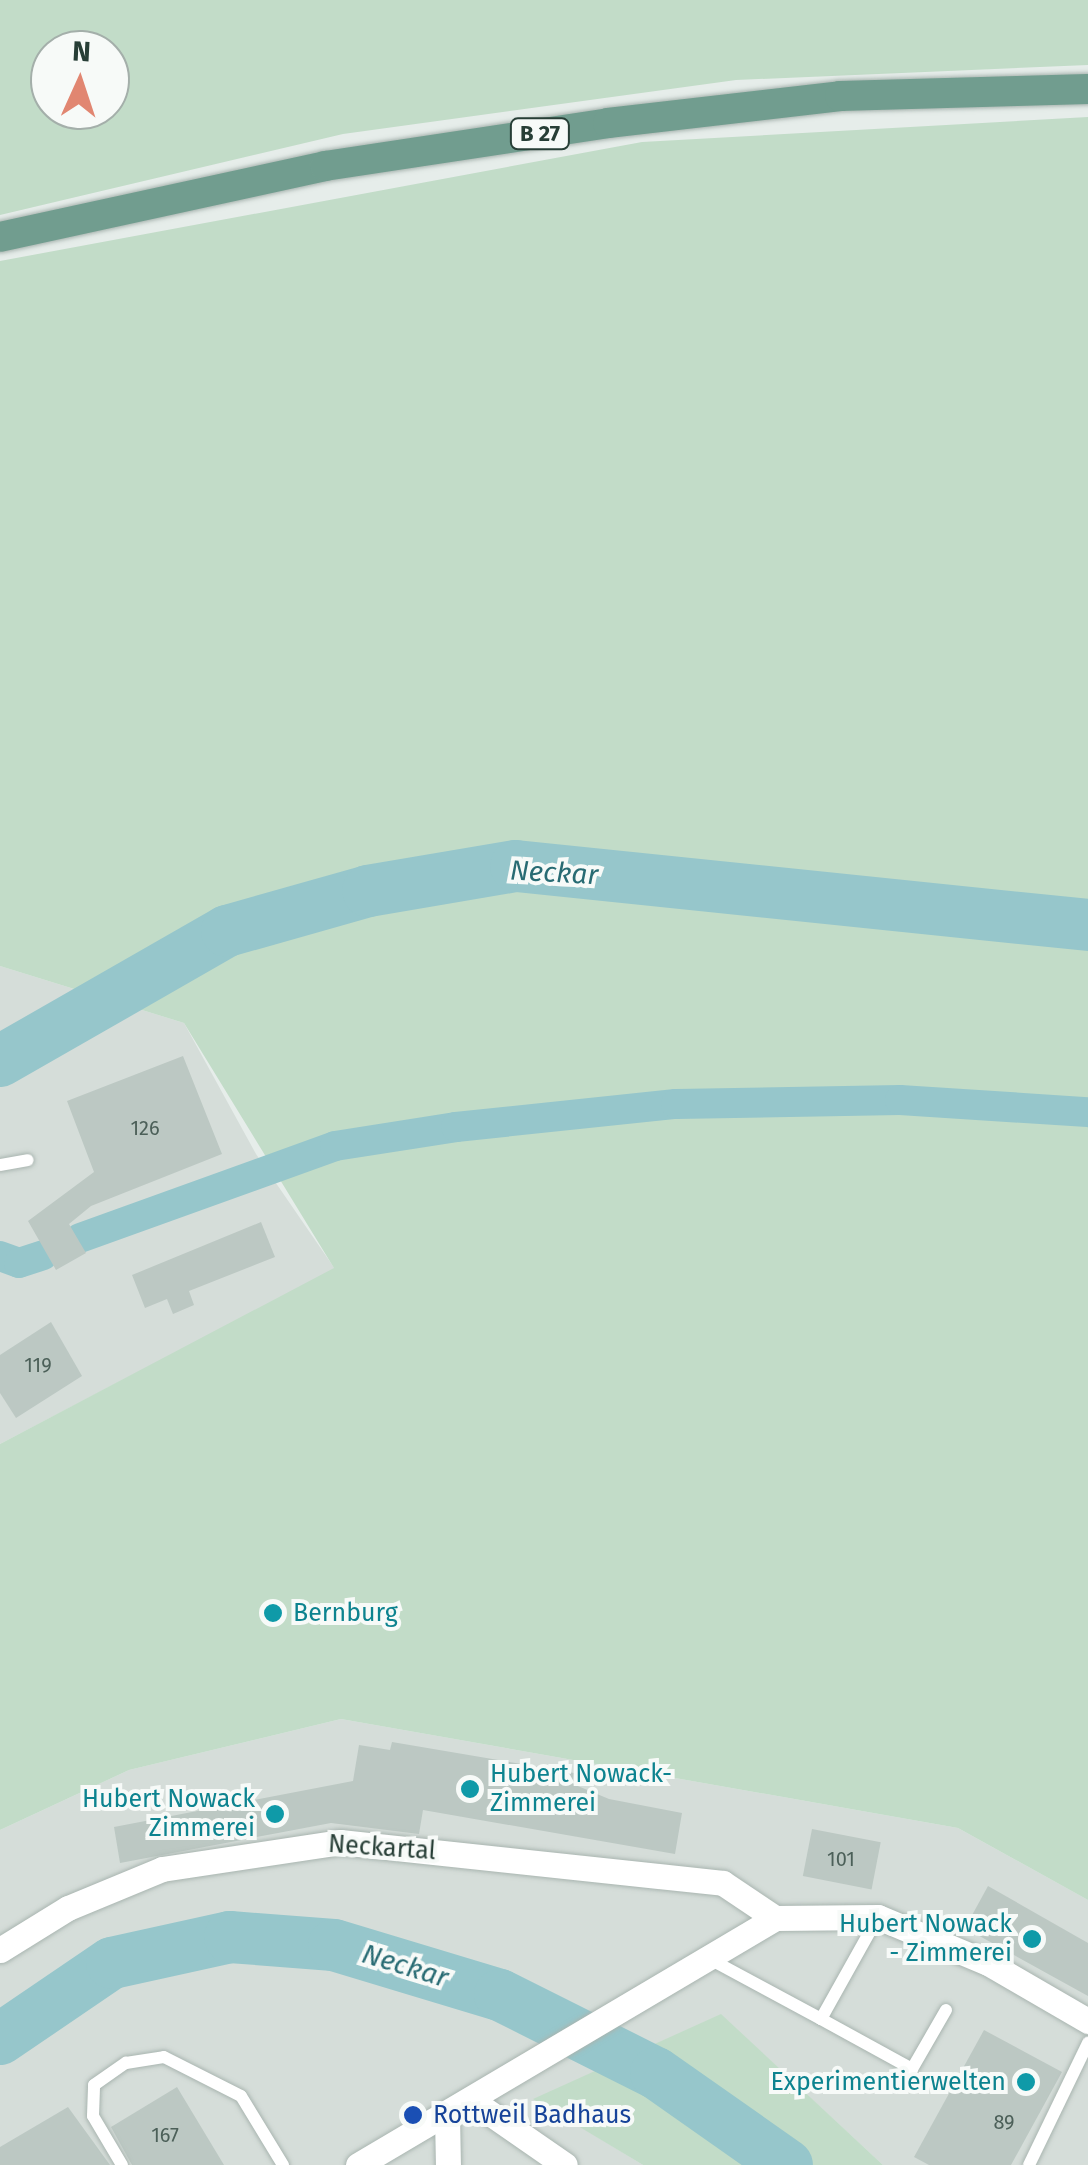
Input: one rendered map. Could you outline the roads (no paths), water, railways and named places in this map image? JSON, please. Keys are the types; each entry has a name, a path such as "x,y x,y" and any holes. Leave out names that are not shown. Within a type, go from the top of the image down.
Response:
{"main road":[{"name":"B 27","path":"0,237 307,170 608,123 840,96 1088,89"}],"street":[{"name":"Neckartal","path":"0,1950 68,1908 162,1869 340,1842 722,1883 774,1918"},
{"path":"358,2165 704,1956 774,1918 878,1917 988,1963 1088,2021"},
{"path":"471,2100 565,2165"},
{"path":"446,2115 448,2165"}],"lane":[{"path":"0,1165 28,1160"},
{"path":"822,2019 878,1917"},
{"path":"704,1956 912,2069 946,2010"},
{"path":"1030,2165 1036,2134 1088,2043"},
{"path":"122,2165 93,2116 94,2085 126,2063 164,2057 241,2096 282,2165"}],"waterway":[{"name":"Neckar","path":"0,1061 227,931 368,891 516,866 1088,925"},
{"path":"80,1238 335,1146 456,1127 676,1104 900,1100 1088,1112"},
{"path":"0,1256 19,1263 43,1255"},
{"name":"Neckar","path":"0,2039 112,1963 230,1937 334,1945 500,1995 656,2073 787,2165"}],"place":[{"name":"Bernburg","path":"273,1613"},
{"name":"Hubert Nowack- Zimmerei","path":"470,1789"},
{"name":"Hubert Nowack Zimmerei","path":"275,1814"},
{"name":"Hubert Nowack - Zimmerei","path":"1032,1939"},
{"name":"Experimentierwelten","path":"1026,2082"},
{"name":"Rottweil Badhaus","path":"413,2115"}]}
